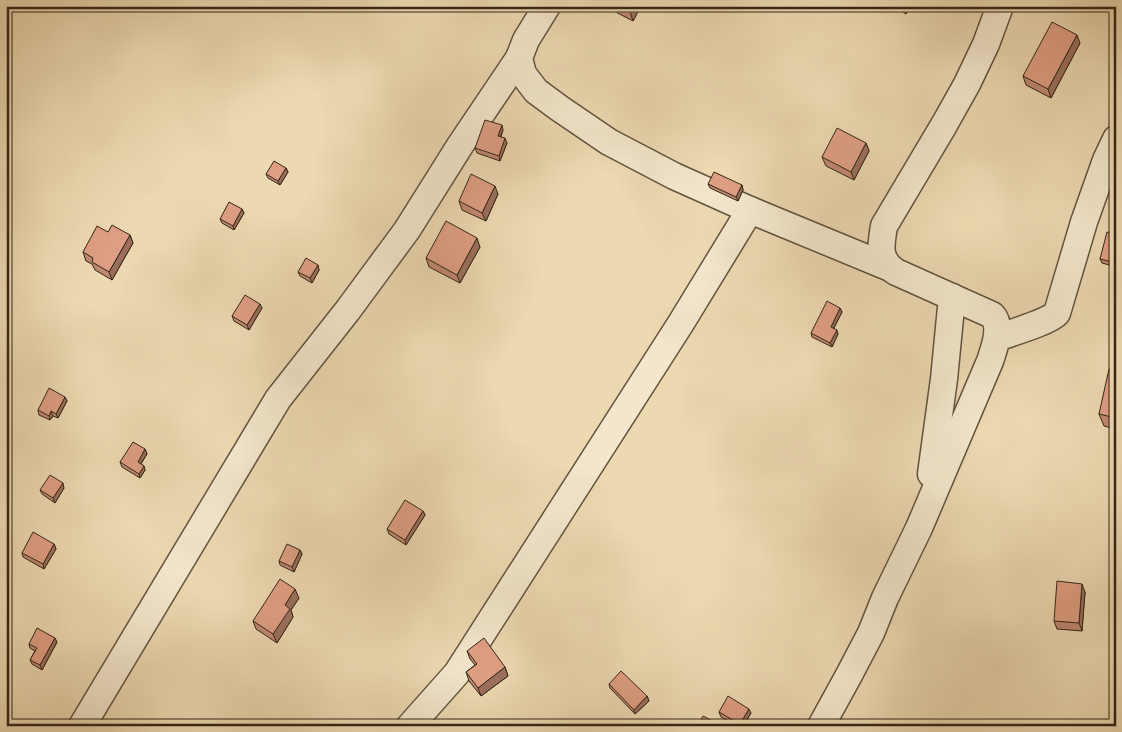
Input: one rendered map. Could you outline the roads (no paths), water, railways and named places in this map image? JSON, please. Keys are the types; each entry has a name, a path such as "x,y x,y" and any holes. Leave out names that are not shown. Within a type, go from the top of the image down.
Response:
{"street":[{"path":"82,726 278,399 348,310 407,230 461,144 519,58 526,40 547,6"},
{"path":"888,267 881,245 884,226 967,84 986,44 1000,6"},
{"path":"519,58 523,74 536,91 609,142 674,176 750,210 888,267 996,318 997,338 990,361 919,528 885,598 871,633 821,726"},
{"path":"997,338 1054,317 1084,222 1106,160 1116,139"},
{"path":"410,726 458,673 681,323 750,210"},
{"path":"928,507 952,297"}]}
